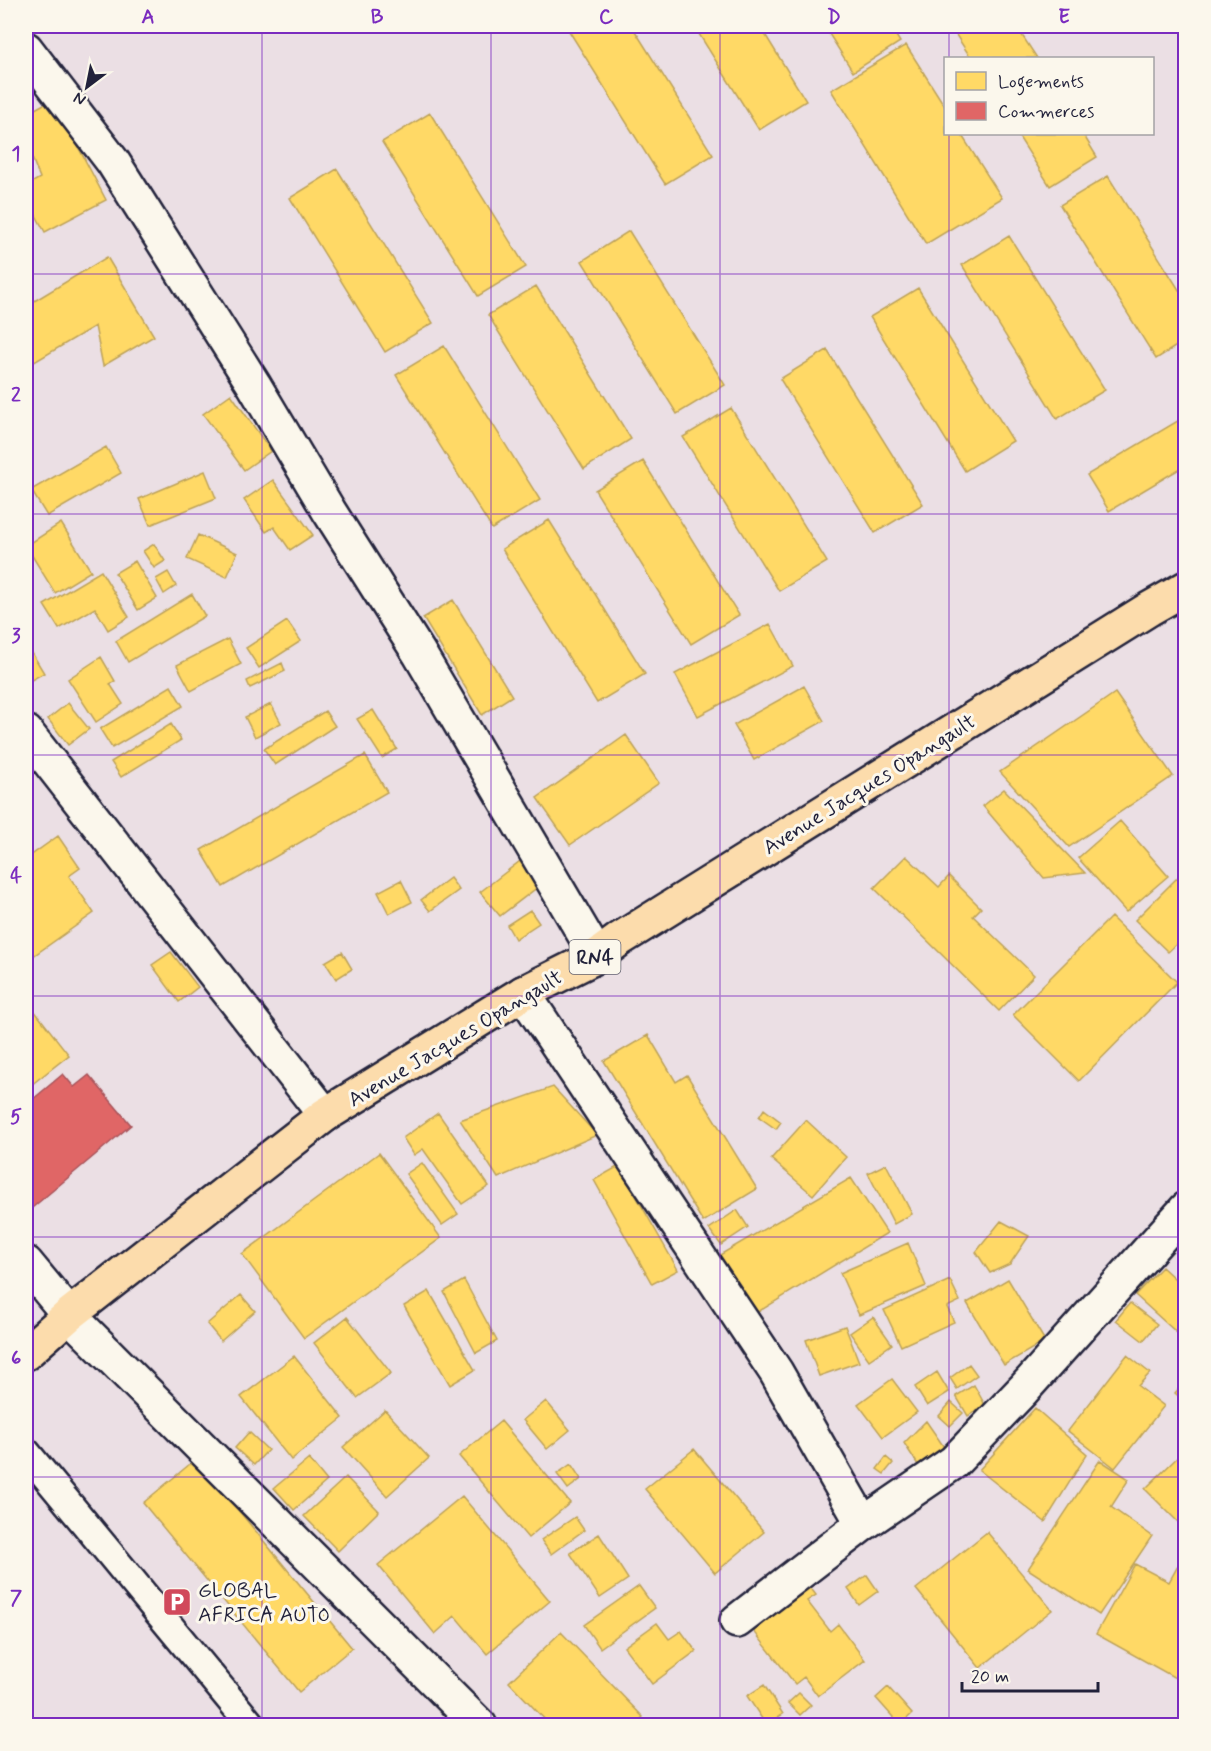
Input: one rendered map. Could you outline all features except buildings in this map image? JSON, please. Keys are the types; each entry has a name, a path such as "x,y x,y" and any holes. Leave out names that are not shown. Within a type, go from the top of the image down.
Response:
{"highway":[{"name":"Avenue Jacques Opangault","path":"26,1353 69,1315 325,1115 524,993 597,956 620,939 1185,588"}],"street":[{"path":"26,49 113,162 248,374 329,511 419,653 597,956"},
{"path":"26,732 325,1115"},
{"path":"524,993 776,1372 863,1524"},
{"path":"737,1621 863,1524 954,1462 1023,1390 1185,1209"},
{"path":"26,1263 69,1315 480,1725"}],"lane":[{"path":"26,1452 252,1725"}],"place":[{"name":"GLOBAL AFRICA AUTO","path":"177,1602"}]}
